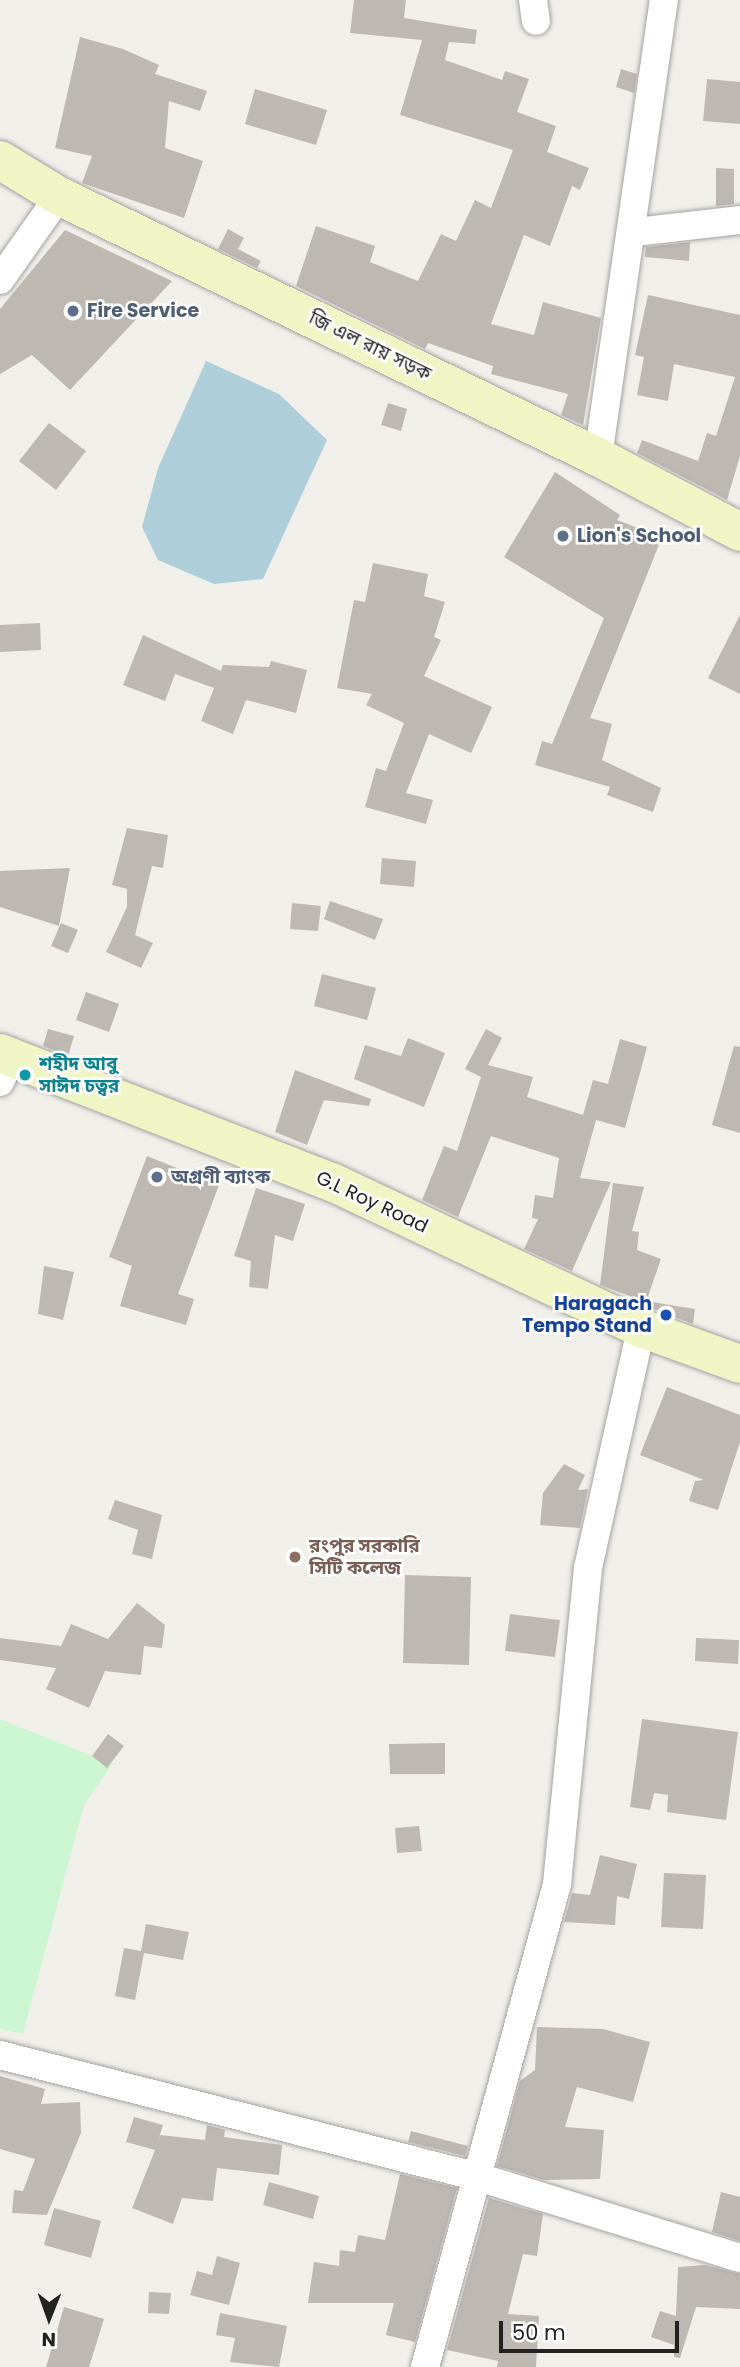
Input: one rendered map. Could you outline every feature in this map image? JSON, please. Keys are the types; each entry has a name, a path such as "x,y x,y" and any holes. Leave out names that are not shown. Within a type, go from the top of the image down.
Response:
{"main road":[{"name":"জি এল রায় সড়ক","path":"0,160 59,196 598,457 740,532"},
{"name":"G.L Roy Road","path":"4,1063 334,1183 641,1328 740,1364"}],"street":[{"path":"598,457 635,232 656,21 664,0"},
{"path":"0,281 59,196"},
{"path":"635,232 740,220"},
{"path":"425,2367 475,2176 557,1884 588,1568 641,1328"},
{"path":"0,2055 475,2176 740,2258"}],"green space":[{"path":"0,1719 112,1764 84,1805 23,2034 0,2029"}],"water":[{"path":"206,361 279,394 327,440 263,579 214,584 158,560 142,527 158,468"}],"building":[{"path":"354,0 406,0 404,18 477,30 475,44 449,42 445,60 502,80 505,71 529,79 517,112 556,126 547,152 589,168 580,190 572,186 550,246 524,235 491,324 534,335 543,302 601,318 583,425 561,415 568,394 491,374 493,366 428,343 425,349 296,286 316,226 375,246 370,262 418,281 441,234 456,241 475,200 491,208 513,150 400,115 422,40 350,33"},
{"path":"80,37 123,49 159,65 155,74 207,91 200,111 169,101 165,148 203,161 184,218 82,183 92,156 55,148"},
{"path":"621,69 637,74 634,93 616,87"},
{"path":"707,79 740,82 740,124 703,121"},
{"path":"255,89 327,110 316,145 245,124"},
{"path":"716,168 734,169 734,204 716,206"},
{"path":"228,229 244,238 238,249 261,261 257,268 218,249"},
{"name":"Fire Service","path":"65,230 172,281 70,390 32,355 0,374 0,309"},
{"path":"690,242 689,261 645,257 646,247"},
{"path":"648,295 740,315 740,456 727,500 637,453 642,440 698,461 707,433 716,436 735,377 674,364 668,401 637,395 644,357 635,355"},
{"path":"388,403 407,409 401,431 381,425"},
{"path":"49,423 86,451 56,490 19,461"},
{"path":"555,472 620,515 617,520 662,537 590,718 612,724 602,760 661,788 653,812 607,795 610,787 535,765 542,741 552,744 604,618 504,557"},
{"path":"373,563 428,574 424,596 445,602 434,637 441,640 424,676 492,707 471,753 429,734 406,793 433,800 426,824 365,807 376,768 386,771 404,723 366,705 372,694 337,688 354,600 365,602"},
{"path":"740,615 740,694 708,678"},
{"path":"40,623 41,650 0,652 0,625"},
{"path":"143,635 221,671 223,665 269,667 271,661 307,670 296,713 246,700 233,734 201,721 214,688 175,674 165,701 123,685"},
{"path":"127,828 168,835 163,868 152,866 135,935 153,943 141,968 106,952 127,907 127,889 112,885"},
{"path":"382,858 416,861 414,887 380,884"},
{"path":"70,868 59,926 0,907 0,871"},
{"path":"330,901 383,919 375,940 324,919"},
{"path":"292,903 321,906 318,931 290,929"},
{"path":"61,923 78,930 68,953 51,946"},
{"path":"322,974 376,988 367,1020 314,1006"},
{"path":"86,992 119,1004 109,1032 76,1020"},
{"path":"48,1029 74,1036 68,1056 43,1046"},
{"path":"486,1029 502,1038 488,1065 533,1077 527,1097 583,1115 593,1080 608,1084 620,1039 647,1047 625,1128 596,1120 580,1178 611,1182 572,1271 524,1249 538,1219 532,1218 535,1195 553,1198 559,1158 491,1136 458,1217 422,1200 444,1146 457,1151 481,1077 465,1069"},
{"path":"408,1038 445,1053 424,1107 354,1079 365,1045 401,1056"},
{"path":"734,1046 740,1047 740,1133 712,1125"},
{"path":"295,1070 371,1099 369,1106 324,1100 307,1145 275,1132"},
{"path":"147,1156 219,1185 178,1294 194,1299 186,1325 120,1306 132,1266 109,1257"},
{"path":"613,1183 644,1187 632,1231 639,1232 637,1250 661,1259 646,1302 600,1285"},
{"path":"256,1188 305,1204 293,1241 275,1235 268,1289 249,1287 251,1261 234,1256"},
{"path":"44,1266 74,1272 63,1320 38,1314"},
{"path":"652,1302 695,1309 693,1324 651,1308"},
{"path":"667,1387 740,1415 740,1442 718,1510 689,1501 695,1481 704,1480 640,1455"},
{"path":"564,1464 585,1475 578,1490 588,1489 580,1528 540,1525 543,1493"},
{"path":"115,1500 162,1515 152,1559 132,1554 138,1530 108,1519"},
{"path":"405,1575 471,1577 469,1665 403,1663"},
{"path":"137,1603 165,1625 162,1648 144,1646 141,1675 105,1671 89,1708 46,1689 56,1668 0,1660 0,1638 61,1646 71,1624 108,1639"},
{"path":"510,1614 560,1620 555,1657 505,1651"},
{"path":"696,1638 739,1640 738,1664 695,1661"},
{"path":"642,1719 738,1732 726,1820 667,1812 668,1795 654,1793 650,1810 630,1807"},
{"path":"108,1734 124,1746 107,1768 92,1756"},
{"path":"445,1743 445,1774 390,1774 389,1744"},
{"path":"419,1826 422,1851 397,1853 395,1828"},
{"path":"600,1855 637,1864 629,1899 617,1896 615,1925 564,1922 572,1893 590,1895"},
{"path":"664,1873 706,1875 703,1929 661,1927"},
{"path":"146,1924 189,1932 183,1960 144,1953 135,2000 115,1996 124,1948 141,1951"},
{"path":"537,2027 603,2029 650,2042 633,2102 577,2087 565,2127 604,2130 600,2179 544,2180 497,2166 520,2081 535,2070"},
{"path":"0,2076 45,2089 41,2104 80,2102 81,2133 47,2215 12,2213 14,2190 23,2191 35,2159 0,2149"},
{"path":"134,2117 163,2125 155,2150 126,2142"},
{"path":"207,2125 225,2130 224,2137 282,2145 279,2175 217,2168 213,2201 182,2198 173,2224 132,2208 160,2135 205,2140"},
{"path":"411,2131 468,2146 465,2156 408,2142"},
{"path":"400,2174 457,2188 415,2342 386,2335 394,2303 308,2303 314,2262 339,2266 340,2250 355,2252 358,2235 385,2240"},
{"path":"269,2182 319,2196 313,2219 263,2205"},
{"path":"721,2192 740,2197 740,2241 712,2232"},
{"path":"489,2198 543,2214 537,2256 523,2254 508,2314 539,2316 536,2367 497,2367 498,2361 447,2350"},
{"path":"54,2208 101,2221 91,2258 44,2245"},
{"path":"217,2256 240,2263 229,2305 190,2295 197,2271 212,2275"},
{"path":"705,2265 740,2274 740,2309 696,2307 680,2358 674,2357 674,2345 651,2337 660,2311 676,2316 678,2267"},
{"path":"149,2292 171,2293 169,2314 148,2313"},
{"path":"64,2307 104,2319 89,2367 46,2367"},
{"path":"220,2313 287,2326 279,2367 230,2362 235,2338 216,2335"}],"place":[{"name":"Fire Service","path":"73,311"},
{"name":"Lion's School","path":"563,536"},
{"name":"শহীদ আবু সাঈদ চত্বর","path":"25,1075"},
{"name":"অগ্রণী ব্যাংক","path":"157,1177"},
{"name":"Haragach Tempo Stand","path":"666,1315"},
{"name":"রংপুর সরকারি সিটি কলেজ","path":"295,1557"}]}
